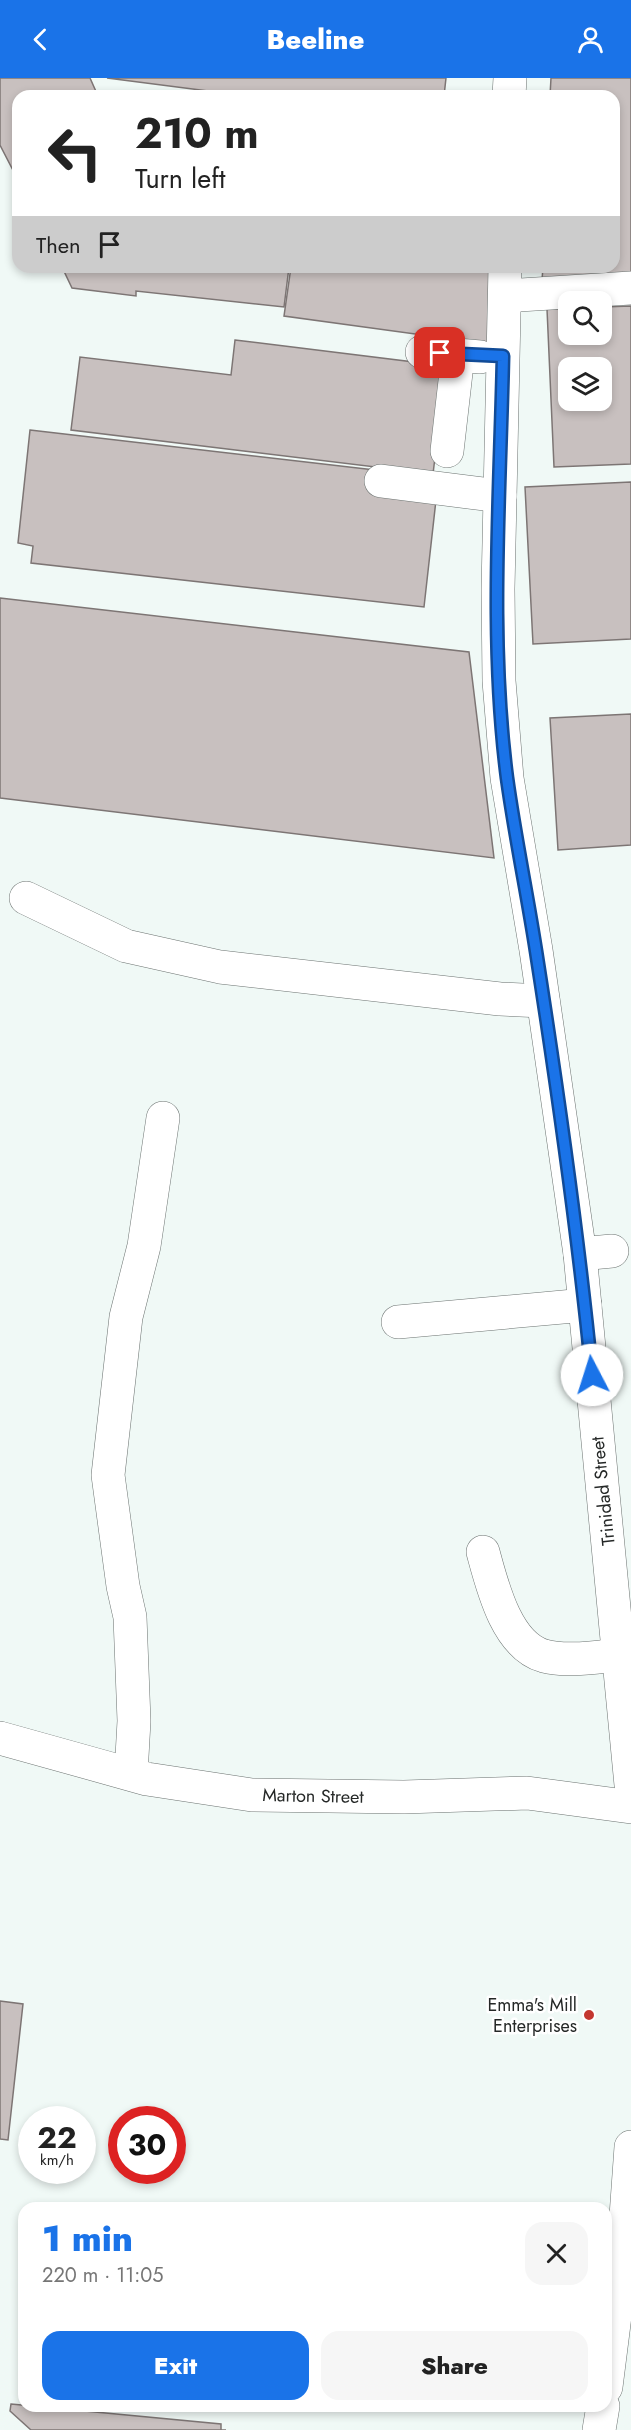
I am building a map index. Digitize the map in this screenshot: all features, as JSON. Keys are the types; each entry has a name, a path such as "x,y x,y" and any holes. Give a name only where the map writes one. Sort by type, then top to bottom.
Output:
{"street":[{"path":"505,281 631,288"},
{"name":"Trinidad Street","path":"505,281 497,639 501,713 507,778 580,1254 631,1771"},
{"path":"422,352 503,356"},
{"path":"447,451 458,355"},
{"path":"381,481 500,496"},
{"path":"26,898 126,946 219,967 500,999 543,1001"},
{"path":"131,1774 134,1721 130,1617 123,1586 108,1475 126,1317 144,1246 163,1118"},
{"path":"580,1254 612,1251"},
{"path":"398,1322 585,1305"},
{"path":"483,1552 497,1604 525,1646 544,1656 582,1658 619,1655"},
{"name":"Marton Street","path":"0,1738 131,1774 252,1795 404,1797 527,1793 557,1795 631,1807"},
{"path":"612,2348 628,2244 631,2147"},
{"path":"599,2430 602,2412"}],"building":[{"path":"0,78 90,78 95,90 12,90 12,168 0,145"},
{"path":"107,78 446,78 445,90 200,90"},
{"path":"551,78 631,78 631,275 542,280 543,273 620,273 620,90 550,90"},
{"path":"65,273 288,273 284,307 136,291 136,296 72,288"},
{"path":"290,273 489,273 488,344 284,316"},
{"path":"631,306 631,464 554,467 547,309 558,309 558,345 612,345 612,307"},
{"path":"235,340 446,366 433,474 71,430 80,357 231,375"},
{"path":"30,430 375,470 436,500 424,607 31,563 33,546 18,543"},
{"path":"631,482 631,639 533,644 525,487"},
{"path":"0,598 469,652 494,858 0,798"},
{"path":"631,714 631,845 558,850 550,718"},
{"path":"0,2001 23,2004 8,2140 0,2139"},
{"path":"11,2404 18,2405 18,2412 95,2412 221,2424 221,2430 31,2430 10,2411"}],"place":[{"name":"Emma's Mill Enterprises","path":"589,2015"}],"route":[{"path":"440,353 482,357 503,356 497,639 507,778 536,950 580,1254 592,1375"}]}
